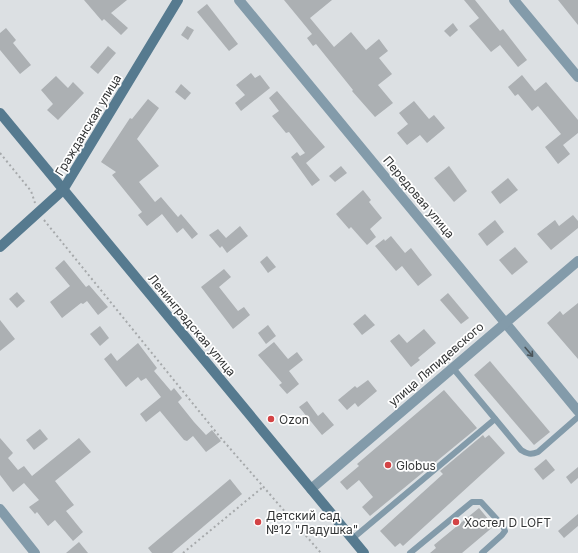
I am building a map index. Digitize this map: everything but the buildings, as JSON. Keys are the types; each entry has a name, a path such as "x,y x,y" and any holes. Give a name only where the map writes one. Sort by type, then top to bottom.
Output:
{"street":[{"name":"Гражданская улица","path":"0,247 63,190 178,0"},
{"name":"Передовая улица","path":"239,0 578,411"},
{"path":"514,0 578,77"},
{"name":"Ленинградская улица","path":"0,114 364,553"},
{"name":"улица Ляпидевского","path":"311,489 578,260"},
{"path":"0,509 35,553"}],"lane":[{"path":"452,367 521,450 526,453 532,454 538,452 578,417"},
{"path":"352,539 495,419"},
{"path":"410,553 472,502 478,501 481,502 503,526 505,531 482,553"}],"path":[{"path":"0,153 31,191 38,214 215,431 321,553"},
{"path":"182,553 263,486"}],"place":[{"name":"Ozon","path":"271,419"},
{"name":"Globus","path":"388,465"},
{"name":"Детский сад №12 \"Ладушка\"","path":"258,522"},
{"name":"Хостел D LOFT","path":"456,522"}]}
